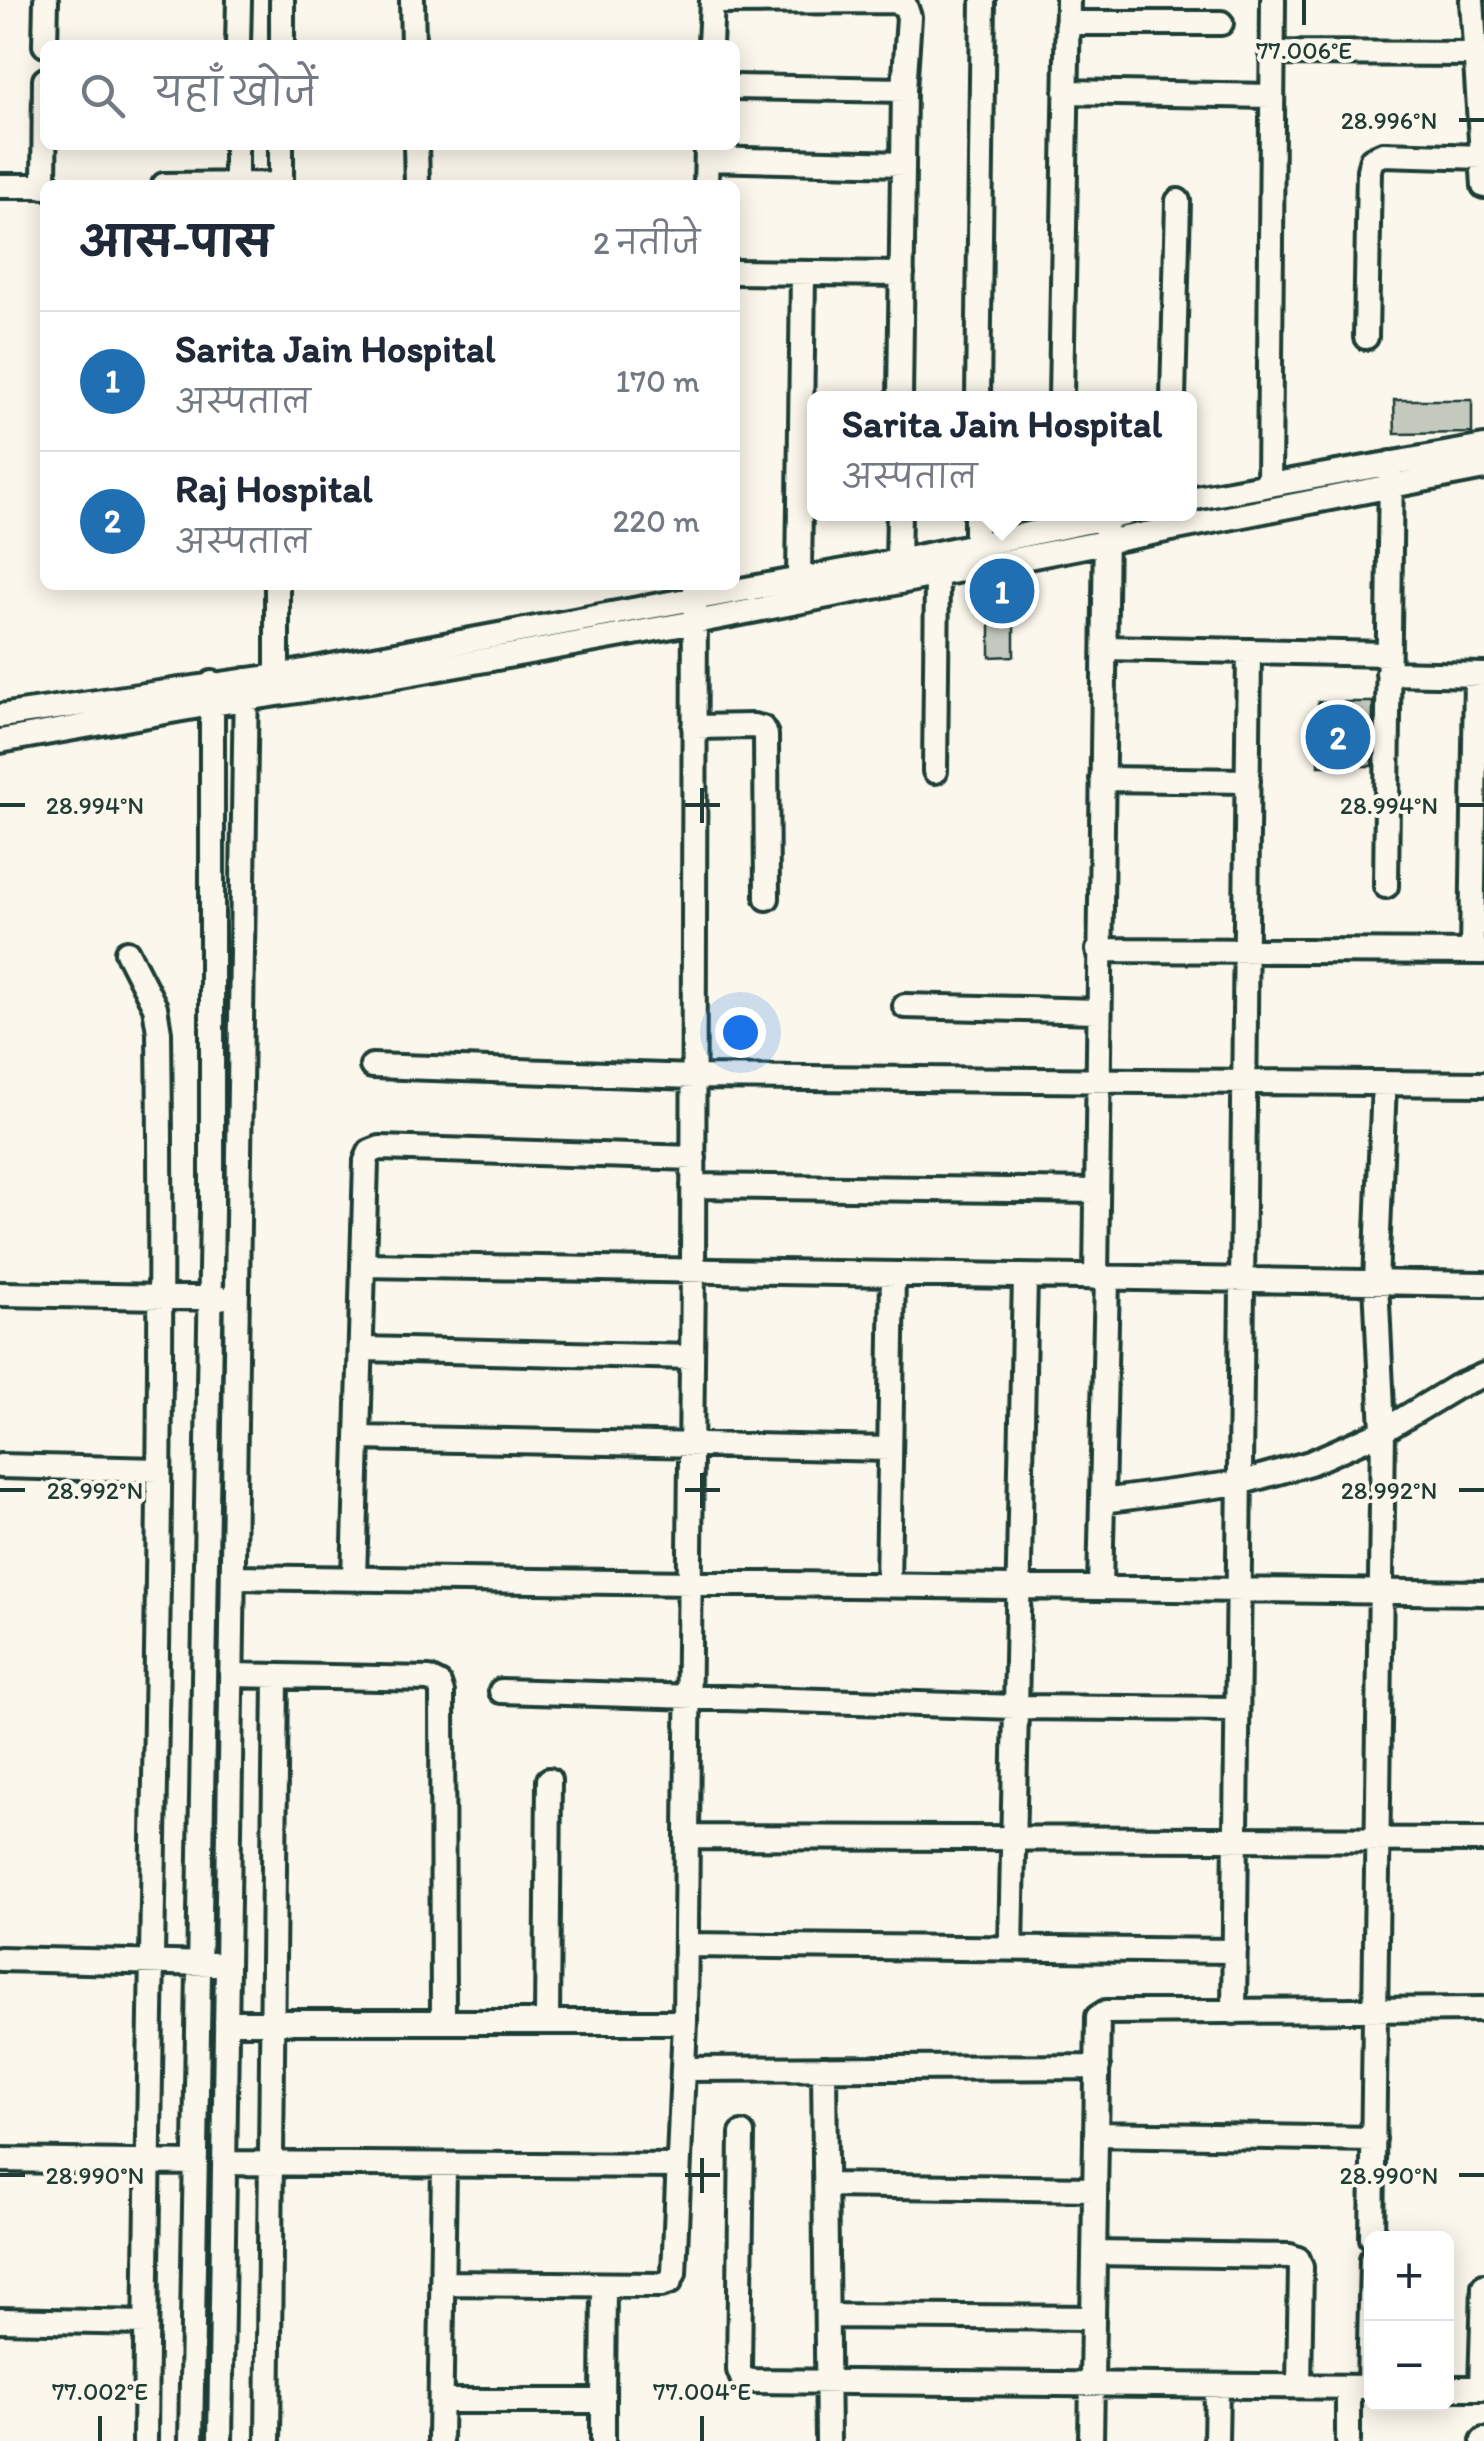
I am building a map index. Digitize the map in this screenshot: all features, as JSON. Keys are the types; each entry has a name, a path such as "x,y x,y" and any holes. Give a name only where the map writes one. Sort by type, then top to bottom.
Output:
{"street":[{"path":"46,0 46,40"},
{"path":"238,40 239,0"},
{"path":"282,0 282,40"},
{"path":"412,0 413,40"},
{"path":"978,391 983,0"},
{"path":"1269,485 1274,0"},
{"path":"1472,0 1484,186"},
{"path":"710,40 712,1 892,1 906,5 909,17 904,90 900,391"},
{"path":"1061,391 1068,12 1221,24"},
{"path":"1271,53 1474,54"},
{"path":"740,87 904,90"},
{"path":"1066,92 1271,96"},
{"path":"44,150 44,180"},
{"path":"236,150 236,180"},
{"path":"281,150 281,180"},
{"path":"416,150 417,180"},
{"path":"706,180 707,152 903,164"},
{"path":"1366,337 1368,170 1372,159 1383,154 1483,158"},
{"path":"0,186 40,186"},
{"path":"1173,391 1178,201"},
{"path":"740,272 902,274"},
{"path":"799,579 803,274"},
{"path":"1197,498 1269,485 1390,474 1484,468 1484,449 1390,474 1197,520"},
{"path":"1386,886 1390,474"},
{"path":"898,521 898,561"},
{"path":"976,521 976,544"},
{"path":"0,716 277,685 391,677 695,602 976,544 1056,521"},
{"path":"1100,1588 1098,950 1106,542 1113,521"},
{"path":"695,602 937,574 1194,521"},
{"path":"935,771 937,574"},
{"path":"277,590 277,685"},
{"path":"442,2283 661,2286 670,2282 674,2274 686,1945 695,602"},
{"path":"1098,950 1478,952 1480,675 1249,651 1105,648"},
{"path":"1234,2012 1249,651"},
{"path":"220,2441 246,689"},
{"path":"0,741 212,694"},
{"path":"190,2441 210,1298 212,694"},
{"path":"694,727 753,726 762,728 766,736 767,898"},
{"path":"1102,778 1248,781"},
{"path":"127,952 155,1007 159,1032 162,1297 145,2441"},
{"path":"906,1006 1098,1012"},
{"path":"372,1066 694,1077 1484,1084"},
{"path":"1372,2231 1383,1431 1376,1282 1384,1083"},
{"path":"354,1578 366,1162 370,1152 380,1148 694,1158"},
{"path":"693,1186 1097,1191"},
{"path":"365,1264 1484,1284"},
{"path":"888,1586 892,1274"},
{"path":"1011,1948 1025,1277"},
{"path":"0,1294 238,1298"},
{"path":"362,1349 692,1358"},
{"path":"1102,1500 1240,1484 1310,1463 1383,1431 1456,1387 1484,1376"},
{"path":"359,1438 890,1450"},
{"path":"0,1466 159,1470"},
{"path":"233,1576 1484,1593"},
{"path":"232,1675 429,1679 439,1684 443,2022"},
{"path":"268,2441 276,1676"},
{"path":"501,1690 1016,1707 1237,1710"},
{"path":"546,2020 549,1780"},
{"path":"687,1837 1484,1840"},
{"path":"686,1945 1234,1951"},
{"path":"0,1959 227,1964"},
{"path":"1091,2441 1098,2016 1106,2012 1484,2009"},
{"path":"226,2022 685,2022"},
{"path":"684,2069 1098,2067"},
{"path":"824,2068 828,2441"},
{"path":"742,2134 742,2378 1363,2387"},
{"path":"1096,2134 1374,2139"},
{"path":"0,2160 196,2162"},
{"path":"224,2163 678,2166"},
{"path":"440,2441 444,2166"},
{"path":"826,2186 1096,2188"},
{"path":"1094,2252 1290,2256 1298,2260 1302,2267 1299,2386"},
{"path":"603,2441 604,2285"},
{"path":"1454,2388 1482,2388 1484,2286"},
{"path":"827,2316 1093,2318"},
{"path":"0,2320 146,2323"},
{"path":"1348,2441 1363,2387 1368,2321"},
{"path":"1216,2441 1217,2386"},
{"path":"441,2400 603,2401"}],"building":[{"path":"1394,400 1472,400 1472,433 1395,434"},
{"path":"990,582 1014,582 1014,656 990,657"},
{"path":"1318,702 1373,702 1372,766 1319,766"}],"place":[{"name":"Sarita Jain Hospital","path":"1002,591"},
{"name":"Raj Hospital","path":"1338,737"}]}
